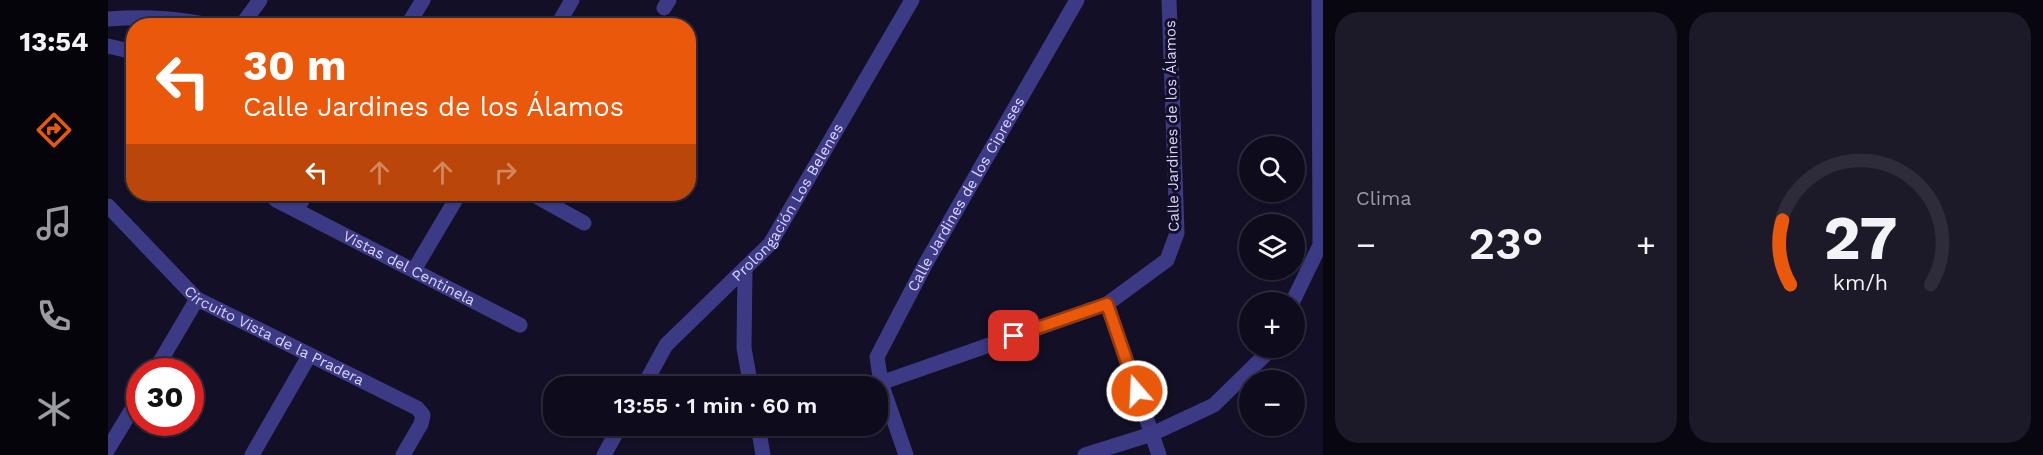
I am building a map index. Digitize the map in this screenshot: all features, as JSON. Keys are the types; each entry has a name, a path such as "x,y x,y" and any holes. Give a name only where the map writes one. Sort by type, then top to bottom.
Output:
{"street":[{"path":"247,18 260,0"},
{"path":"412,18 423,0"},
{"path":"562,18 572,0"},
{"name":"Prolongación Los Belenes","path":"649,376 666,345 770,244 912,0"},
{"name":"Calle Jardines de los Cipreses","path":"876,376 878,357 927,261 1077,0"},
{"name":"Calle Jardines de los Álamos","path":"888,380 1107,304 1167,260 1177,233 1170,0"},
{"path":"1297,292 1320,245 1319,0"},
{"path":"108,20 126,21"},
{"path":"108,46 126,50"},
{"name":"Vistas del Centinela","path":"278,201 520,325"},
{"path":"296,210 302,201"},
{"path":"414,270 455,201"},
{"path":"548,201 584,223"},
{"name":"Circuito Vista de la Pradera","path":"108,206 197,299 417,408 423,415 421,424 403,455"},
{"path":"745,268 744,348 749,376"},
{"path":"162,358 197,299"},
{"path":"1107,304 1159,455"},
{"path":"252,455 309,356"},
{"path":"1084,455 1152,434 1214,405 1262,358"},
{"name":"Calle Jardines de los Cipreses","path":"888,414 906,455"},
{"path":"108,449 126,419"},
{"path":"604,455 615,436"},
{"path":"763,436 763,455"}],"route":[{"path":"1014,336 1107,304 1137,391"}]}
